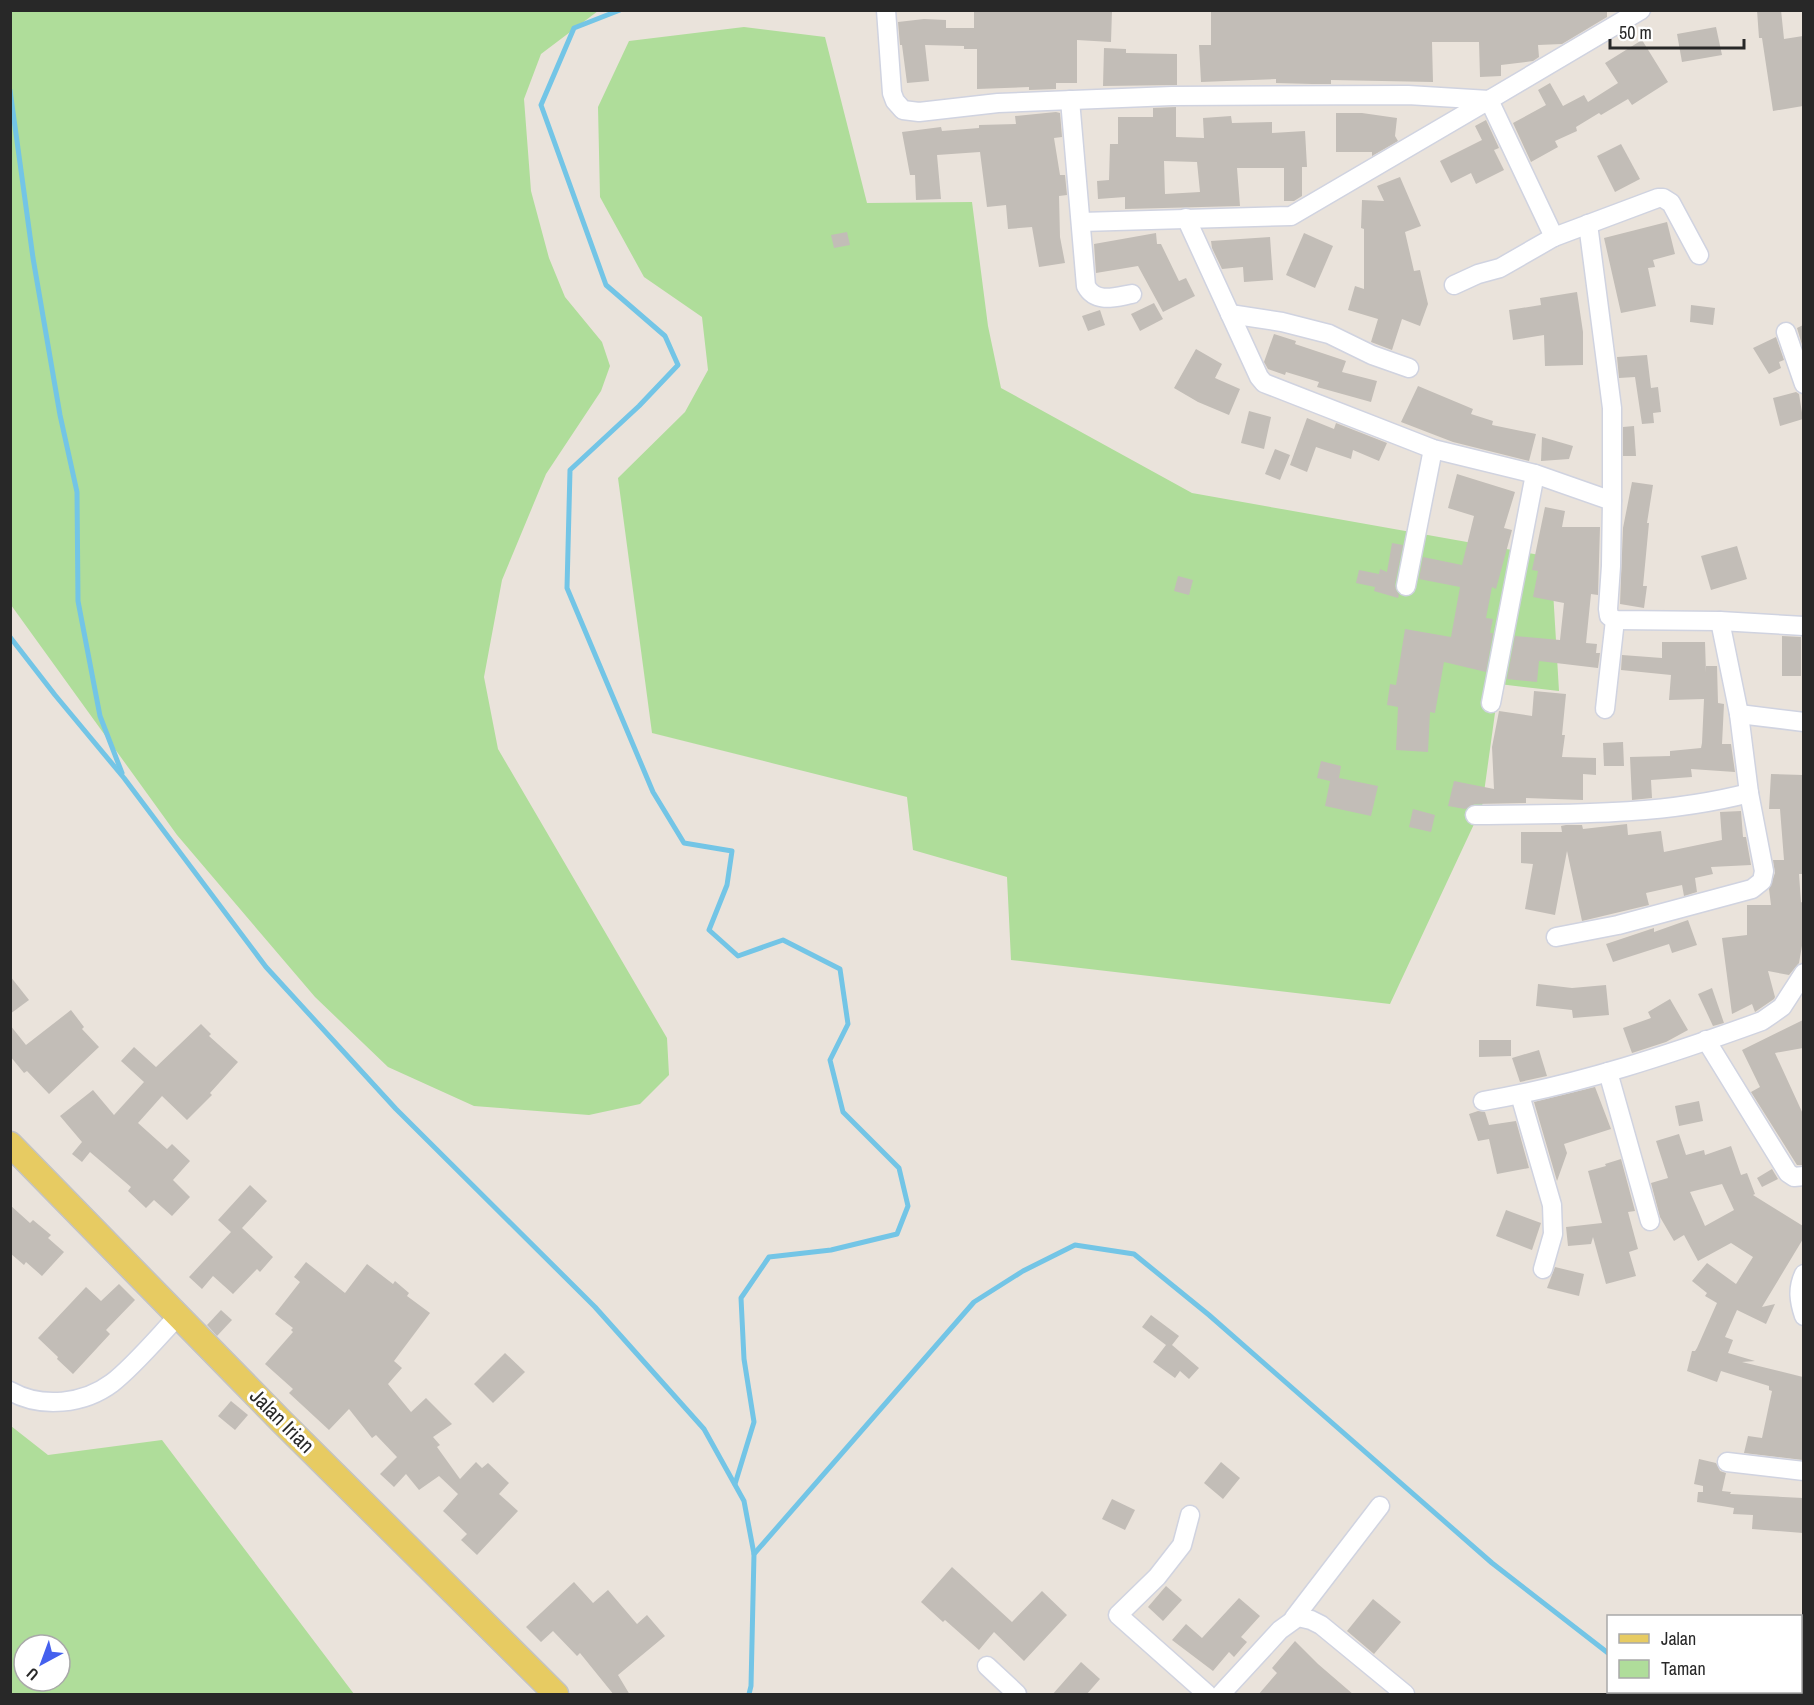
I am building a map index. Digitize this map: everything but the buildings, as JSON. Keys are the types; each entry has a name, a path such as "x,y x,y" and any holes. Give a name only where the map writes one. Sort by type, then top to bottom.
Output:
{"main road":[{"name":"Jalan Irian","path":"10,1144 282,1422 556,1695"}],"street":[{"path":"886,10 892,93 895,101 903,110 919,112 998,103 1172,96 1407,95 1489,100"},
{"path":"1081,222 1291,216 1641,10"},
{"path":"1070,100 1085,282 1089,292 1100,298 1132,294"},
{"path":"1489,100 1554,237"},
{"path":"1454,285 1478,274 1500,268 1554,237 1663,198 1671,204 1698,255"},
{"path":"1186,218 1264,384 1433,449 1535,474 1612,501"},
{"path":"1588,224 1612,408 1609,616 1615,620 1720,621 1803,626"},
{"path":"1230,314 1282,322 1329,334 1372,355 1410,368"},
{"path":"1786,332 1803,384"},
{"path":"1406,586 1433,449"},
{"path":"1491,703 1535,474"},
{"path":"1605,709 1615,620"},
{"path":"1556,937 1618,925 1752,889 1762,881 1764,871 1749,792 1739,714 1720,621"},
{"path":"1739,714 1803,722"},
{"path":"1475,815 1561,814 1644,809 1715,801 1749,792"},
{"path":"1483,1101 1520,1095 1608,1072 1770,1017 1786,1002 1803,973"},
{"path":"1706,1040 1788,1173 1794,1177 1803,1176"},
{"path":"1608,1072 1650,1221"},
{"path":"1520,1095 1552,1205 1553,1234 1543,1269"},
{"path":"1802,1279 1799,1301 1803,1316"},
{"path":"10,1391 20,1396 51,1402 69,1401 93,1394 114,1381 178,1316"},
{"path":"1727,1462 1803,1471"},
{"path":"1221,1695 1280,1630 1294,1618 1380,1506"},
{"path":"1190,1515 1182,1545 1157,1577 1118,1616 1206,1695"},
{"path":"1294,1618 1304,1618 1321,1625 1405,1695"},
{"path":"987,1666 1017,1695"}],"green space":[{"path":"10,11 598,11 541,54 524,99 531,191 549,258 565,297 602,342 610,366 601,391 546,474 502,580 484,677 498,749 667,1038 669,1075 640,1104 589,1115 474,1106 388,1067 315,997 177,835 11,605"},
{"path":"744,27 825,37 867,203 972,202 988,326 1001,388 1192,493 1551,557 1559,691 1499,684 1482,807 1390,1004 1011,960 1007,877 913,850 907,797 652,733 618,478 685,412 708,370 702,317 644,277 600,197 598,107 629,41"},
{"path":"11,1426 48,1455 162,1440 354,1694 11,1694"}],"waterway":[{"path":"620,10 574,28 541,105 606,285 665,336 678,365 639,406 570,470 567,588 653,792 684,843 732,851 727,885 709,930 738,956 783,940 840,969 848,1024 830,1060 843,1112 899,1168 908,1206 897,1234 831,1250 769,1257 741,1298 744,1359 754,1422 735,1484"},
{"path":"10,90 33,258 60,415 77,492 78,601 100,716 122,773"},
{"path":"10,637 124,778 266,967 396,1109 595,1307 704,1429 744,1501 754,1554"},
{"path":"749,1694 754,1554 974,1302 1023,1271 1075,1245 1134,1254 1209,1315 1492,1563 1607,1652"}]}
